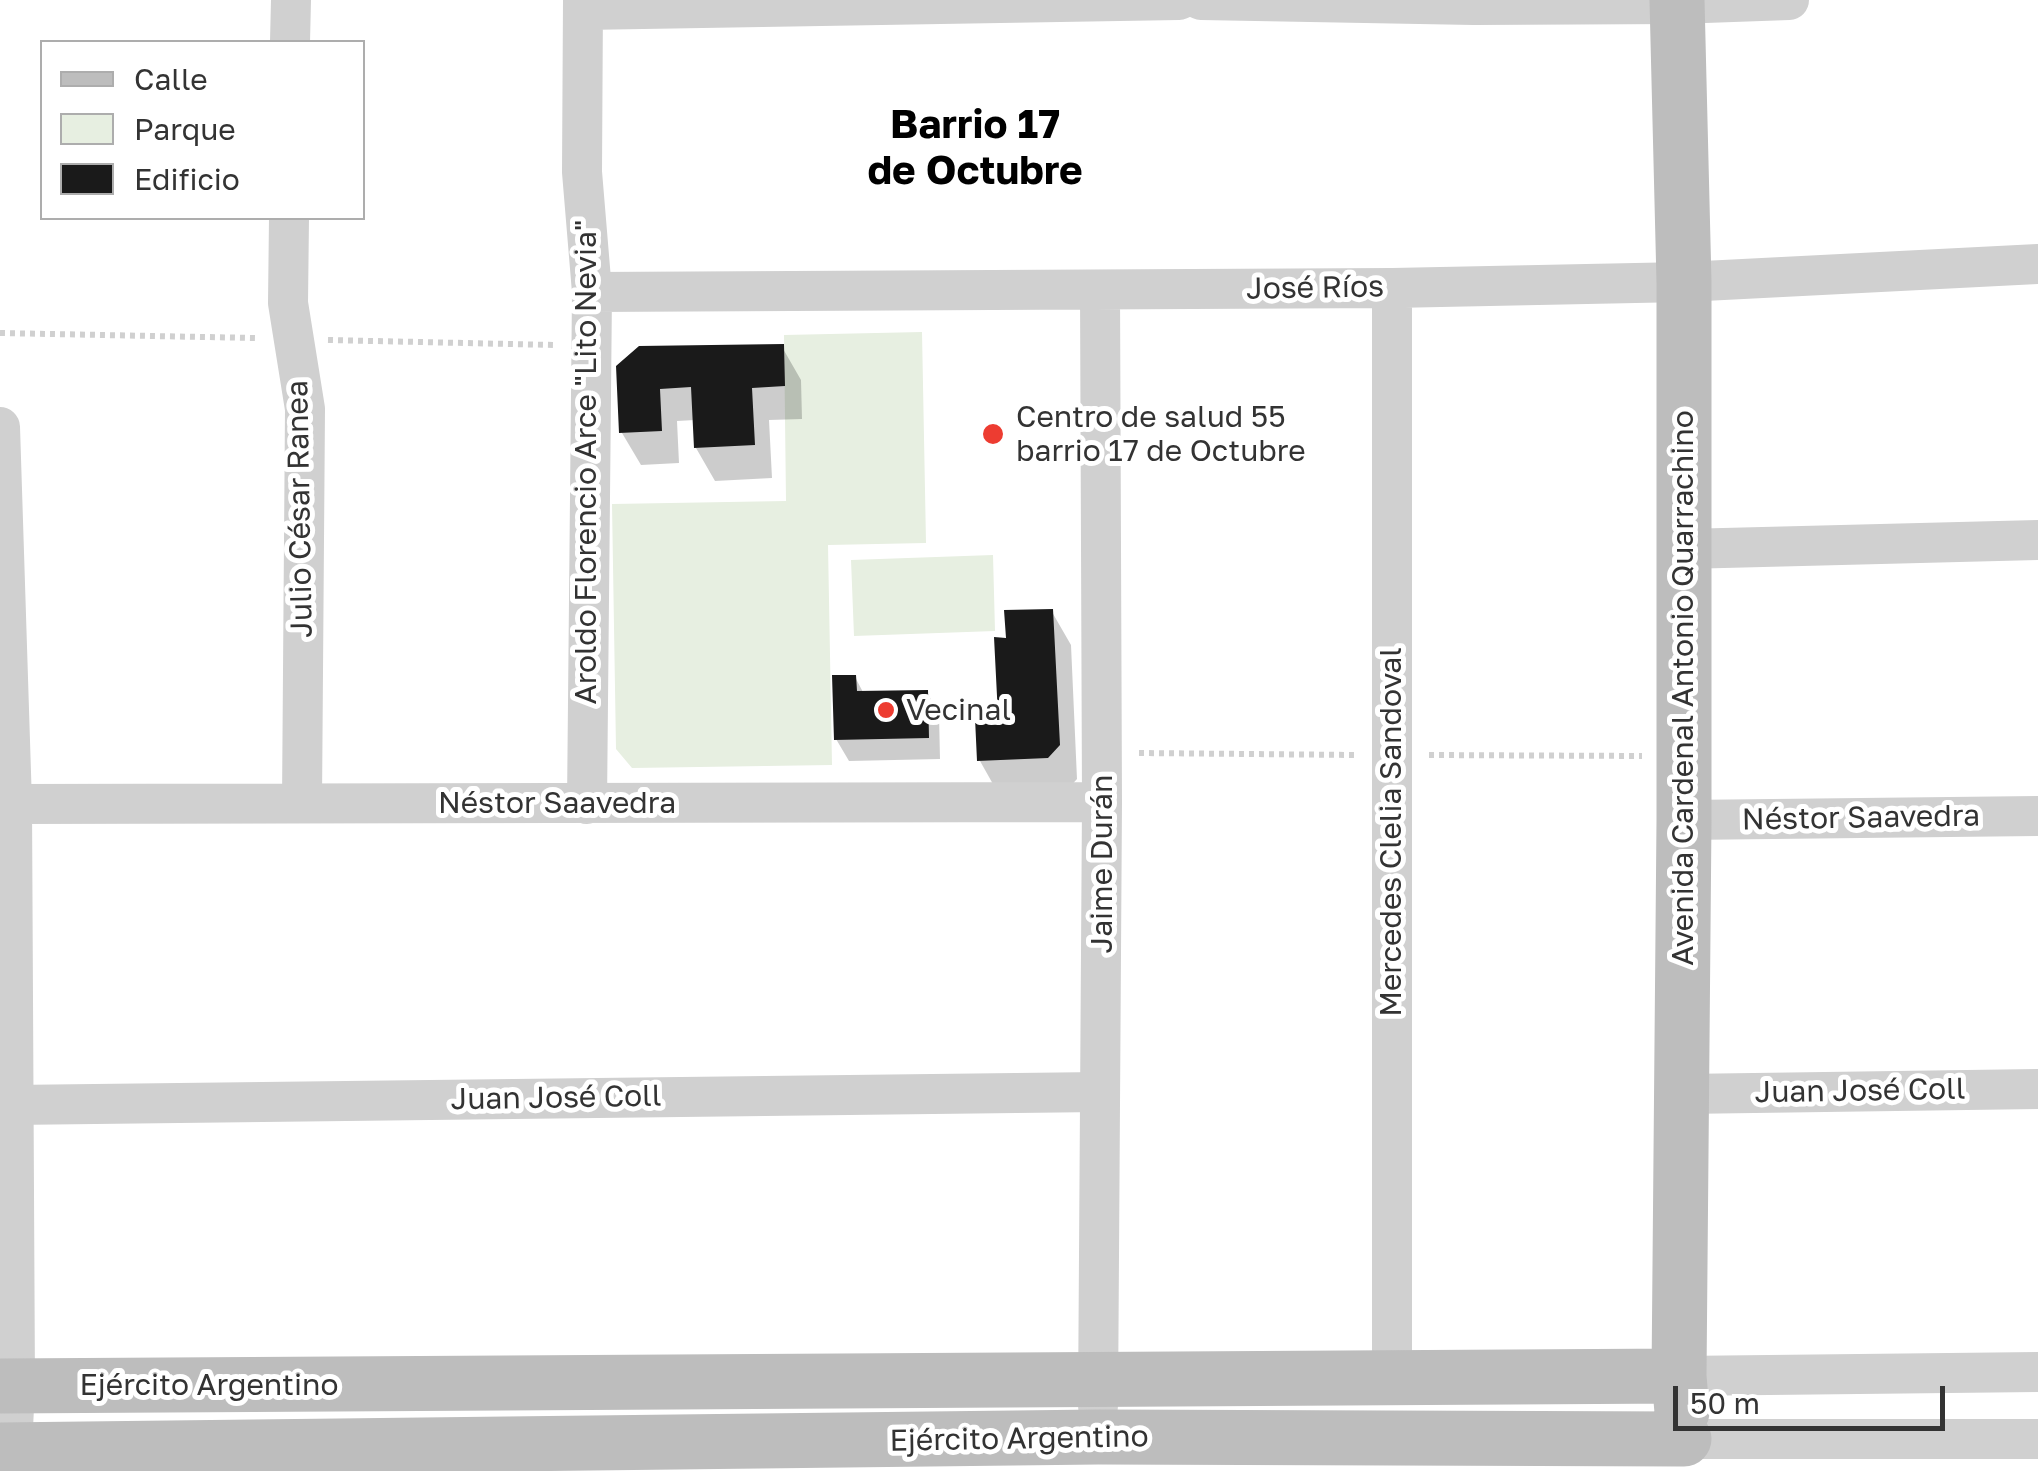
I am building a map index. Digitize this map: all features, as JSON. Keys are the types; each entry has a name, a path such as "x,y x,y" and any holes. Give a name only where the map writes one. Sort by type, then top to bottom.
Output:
{"street":[{"path":"290,40 291,0"},
{"path":"583,5 1179,0"},
{"path":"1200,0 1789,0"},
{"name":"Avenida Cardenal Antonio Quarrachino","path":"1677,2 1684,282 1679,1376 1684,1455"},
{"name":"Aroldo Florencio Arce \"Lito Nevia\"","path":"583,5 582,172 592,292 588,804"},
{"name":"Julio César Ranea","path":"289,220 288,303 305,409 302,802"},
{"name":"José Ríos","path":"592,292 1392,288 1684,282 2038,264"},
{"name":"Mercedes Clelia Sandoval","path":"1392,288 1392,1376"},
{"name":"Jaime Durán","path":"1098,1437 1100,290"},
{"path":"0,426 12,804 7,1457"},
{"path":"1684,549 2038,540"},
{"name":"Néstor Saavedra","path":"12,804 1102,802"},
{"name":"Néstor Saavedra","path":"1684,820 2038,816"},
{"name":"Juan José Coll","path":"1682,1094 2038,1089"},
{"name":"Juan José Coll","path":"11,1105 1100,1092"},
{"name":"Ejército Argentino","path":"8,1386 2038,1372"},
{"path":"596,1458 598,1382"},
{"name":"Ejército Argentino","path":"7,1457 596,1458 1098,1437 1684,1455 2038,1439"}],"green space":[{"path":"922,332 926,543 828,545 832,765 632,768 616,749 612,504 786,501 784,335"},
{"path":"993,555 995,631 854,636 851,560"}],"building":[{"path":"784,344 785,386 752,388 755,445 694,448 691,387 660,389 662,431 619,433 616,366 639,346"},
{"path":"1053,609 1060,745 1048,758 977,761 975,718 998,716 994,637 1006,638 1004,610"},
{"path":"832,675 856,675 857,691 928,690 929,738 834,740"}],"place":[{"name":"Centro de salud 55 barrio 17 de Octubre","path":"993,434"},
{"name":"Vecinal","path":"886,710"}],"district":[{"name":"Barrio 17 de Octubre","path":"975,148"}]}
